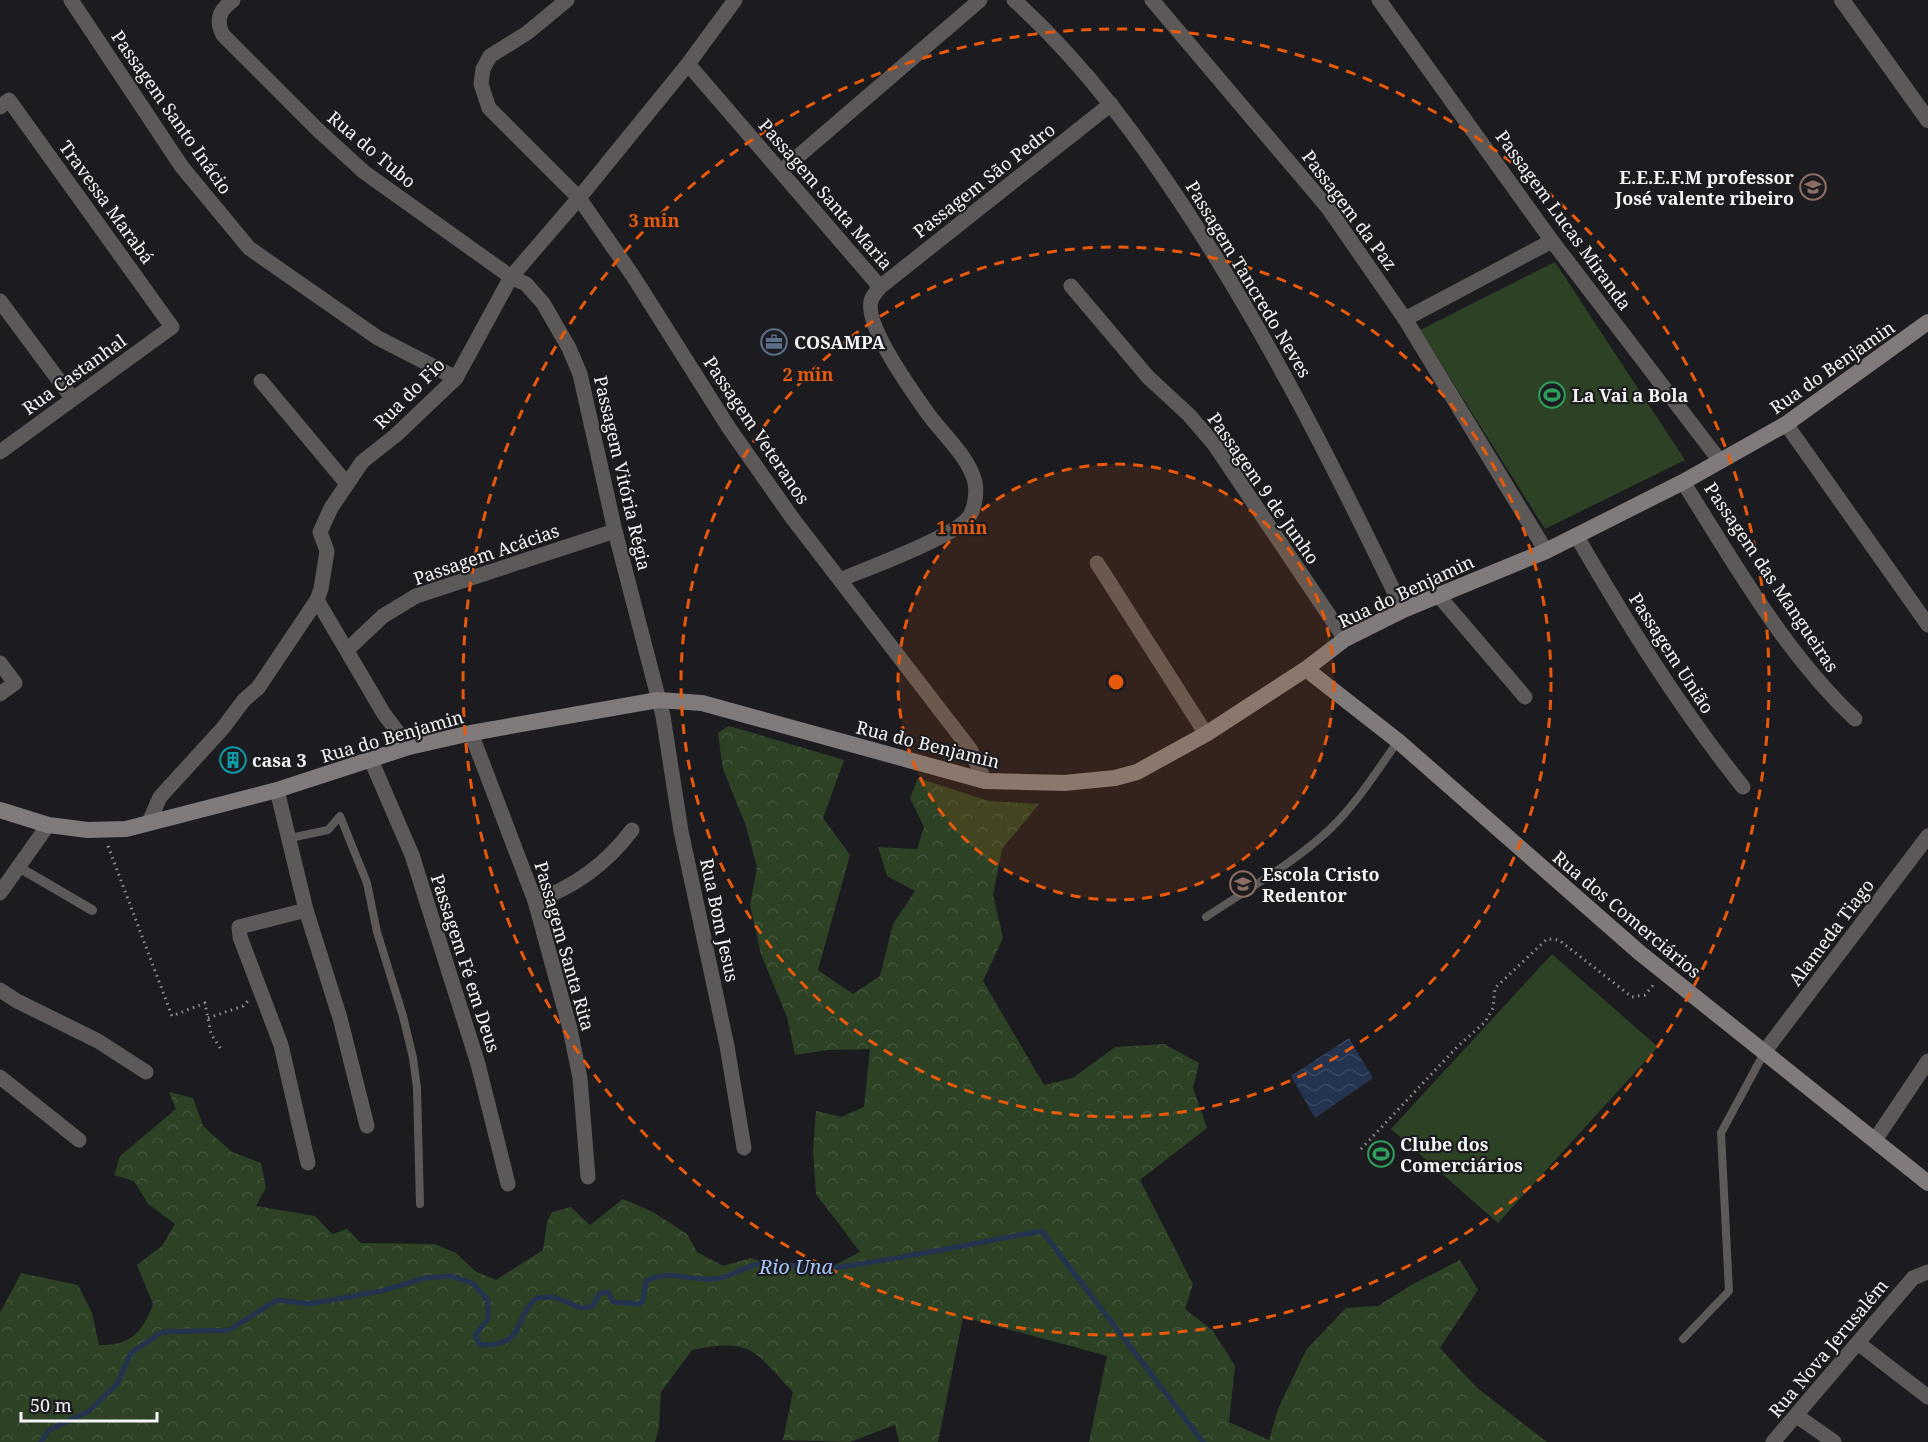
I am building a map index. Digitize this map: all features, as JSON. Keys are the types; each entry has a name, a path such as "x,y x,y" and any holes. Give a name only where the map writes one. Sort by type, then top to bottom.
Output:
{"main road":[{"name":"Rua do Benjamin","path":"0,810 48,825 102,831 126,829 277,790 409,747 471,733 658,700 702,703 985,781 1064,783 1115,778 1159,762 1206,734 1306,669 1345,639 1403,610 1546,551 1683,482 1786,424 1928,322"},
{"name":"Rua dos Comerciários","path":"1306,669 1398,741 1640,953 1928,1183"}],"street":[{"name":"Passagem Santo Inácio","path":"71,0 182,167 249,248 378,338 456,378"},
{"name":"Rua do Tubo","path":"233,0 221,10 218,19 223,35 318,130 364,172 511,277"},
{"name":"Passagem Veteranos","path":"567,0 527,33 490,56 483,69 481,84 489,108 579,198 639,285 729,428 793,519 842,579 970,749 985,781"},
{"name":"Rua do Fio","path":"149,822 160,797 224,728 244,700 258,688 317,600 327,551 320,532 330,508 362,462 396,435 456,378 511,277 579,198 688,64 735,0"},
{"path":"781,171 980,0"},
{"name":"Passagem Tancredo Neves","path":"1014,0 1042,25 1111,104 1145,148 1241,295 1296,395 1403,610"},
{"name":"Passagem da Paz","path":"1152,0 1328,208 1405,319 1546,551"},
{"name":"Passagem Lucas Miranda","path":"1378,0 1552,241 1720,461"},
{"path":"1842,0 1925,111"},
{"name":"Passagem Santa Maria","path":"688,64 880,287 871,299 871,316 879,335 926,411 968,465 975,483 975,502 968,519 943,534 842,579"},
{"name":"Travessa Marabá","path":"5,104 172,327"},
{"name":"Passagem São Pedro","path":"880,287 1111,104"},
{"path":"1405,319 1552,241"},
{"name":"Passagem Vitória Régia","path":"511,277 526,284 543,303 576,365 658,700"},
{"name":"Passagem 9 de Junho","path":"1071,286 1148,377 1189,415 1214,444 1345,639"},
{"path":"0,301 72,398"},
{"name":"Rua Castanhal","path":"0,452 172,327"},
{"path":"261,381 347,484"},
{"path":"1786,424 1928,624"},
{"name":"Passagem das Mangueiras","path":"1683,482 1746,581 1810,672 1855,719"},
{"name":"Passagem Acácias","path":"348,649 383,616 416,596 615,531"},
{"name":"Passagem União","path":"1576,535 1642,648 1697,729 1743,787"},
{"path":"1097,563 1206,734"},
{"path":"1438,595 1525,697"},
{"path":"317,600 348,649 384,714 409,747"},
{"path":"0,663 15,683 0,694"},
{"name":"Rua Bom Jesus","path":"658,700 681,831 727,1046 744,1148"},
{"name":"Passagem Santa Rita","path":"471,733 535,900 570,1029 580,1078 588,1177"},
{"name":"Passagem Fé em Deus","path":"371,759 412,855 478,1064 508,1184"},
{"path":"277,790 306,910 340,1018 367,1126"},
{"path":"0,894 48,825"},
{"path":"535,900 561,891 584,878 618,848 632,830"},
{"name":"Alameda Tiago","path":"1765,1051 1928,836"},
{"path":"20,868 92,910"},
{"path":"306,910 239,927 240,938 281,1045 308,1162"},
{"path":"0,990 17,1001 98,1041 146,1072"},
{"path":"1875,1140 1928,1061"},
{"path":"0,1077 80,1140"},
{"name":"Rua Nova Jerusalém","path":"1773,1442 1913,1278 1928,1272"},
{"path":"1858,1343 1928,1397"},
{"path":"1797,1416 1834,1442"}],"lane":[{"path":"1206,917 1296,856 1330,829 1358,798 1398,741"},
{"path":"290,838 328,830 340,816 368,883 376,932 413,1058 417,1088 420,1204"},
{"path":"1683,1339 1730,1292 1721,1133 1765,1051"}],"path":[{"path":"102,831 172,1016 206,1003 211,1034 221,1049"},
{"path":"1361,1149 1457,1047 1485,1022 1493,1008 1495,988 1547,939 1559,940 1632,997 1645,995 1656,983"},
{"path":"208,1018 243,1005 260,989"}],"green space":[{"name":"La Vai a Bola","path":"1555,262 1685,460 1545,529 1420,330"},
{"path":"729,726 844,760 823,818 850,855 818,970 853,994 880,976 893,924 915,891 887,876 878,847 917,849 924,827 910,798 918,778 989,801 1039,804 1002,849 993,895 1003,938 983,981 1044,1085 1073,1078 1115,1047 1164,1044 1199,1063 1193,1088 1207,1128 1140,1180 1193,1284 1185,1309 1213,1331 1235,1366 1229,1422 1269,1440 1278,1409 1306,1350 1346,1308 1378,1306 1413,1284 1460,1260 1478,1290 1440,1348 1476,1387 1547,1442 1089,1442 1107,1356 963,1317 938,1442 899,1442 895,1425 850,1442 783,1440 793,1392 760,1357 740,1347 728,1346 692,1350 661,1392 659,1428 655,1442 0,1442 0,1313 21,1273 78,1285 92,1313 99,1345 110,1345 127,1340 140,1330 149,1314 153,1304 137,1265 162,1246 175,1224 148,1204 134,1181 114,1175 120,1156 176,1109 169,1092 193,1098 203,1126 232,1152 261,1163 266,1188 256,1206 315,1216 332,1234 347,1229 361,1243 434,1244 456,1253 475,1271 496,1280 543,1250 547,1222 552,1212 571,1207 590,1225 623,1199 653,1212 687,1234 697,1252 723,1266 751,1258 765,1263 829,1268 860,1252 816,1194 813,1150 816,1111 841,1117 864,1107 870,1049 828,1050 795,1055 787,1017 761,954 750,905 757,867 746,826 723,769 718,733"},
{"path":"1552,954 1658,1047 1498,1223 1391,1129"}],"water":[{"path":"1349,1038 1373,1078 1315,1118 1291,1076"}],"waterway":[{"name":"Rio Una","path":"41,1442 49,1430 89,1411 117,1384 131,1353 162,1332 229,1330 277,1300 309,1304 381,1291 425,1278 451,1276 472,1283 488,1300 488,1319 475,1335 480,1345 495,1344 512,1337 528,1307 536,1298 554,1297 581,1308 592,1307 600,1293 608,1292 613,1302 639,1304 643,1301 646,1281 663,1276 713,1279 764,1263 832,1268 911,1256 1042,1231 1203,1442"}],"place":[{"name":"E.E.E.F.M professor José valente ribeiro","path":"1813,187"},
{"name":"COSAMPA","path":"774,342"},
{"name":"La Vai a Bola","path":"1552,395"},
{"name":"casa 3","path":"233,760"},
{"name":"Escola Cristo Redentor","path":"1243,884"},
{"name":"Clube dos Comerciários","path":"1381,1154"}]}
